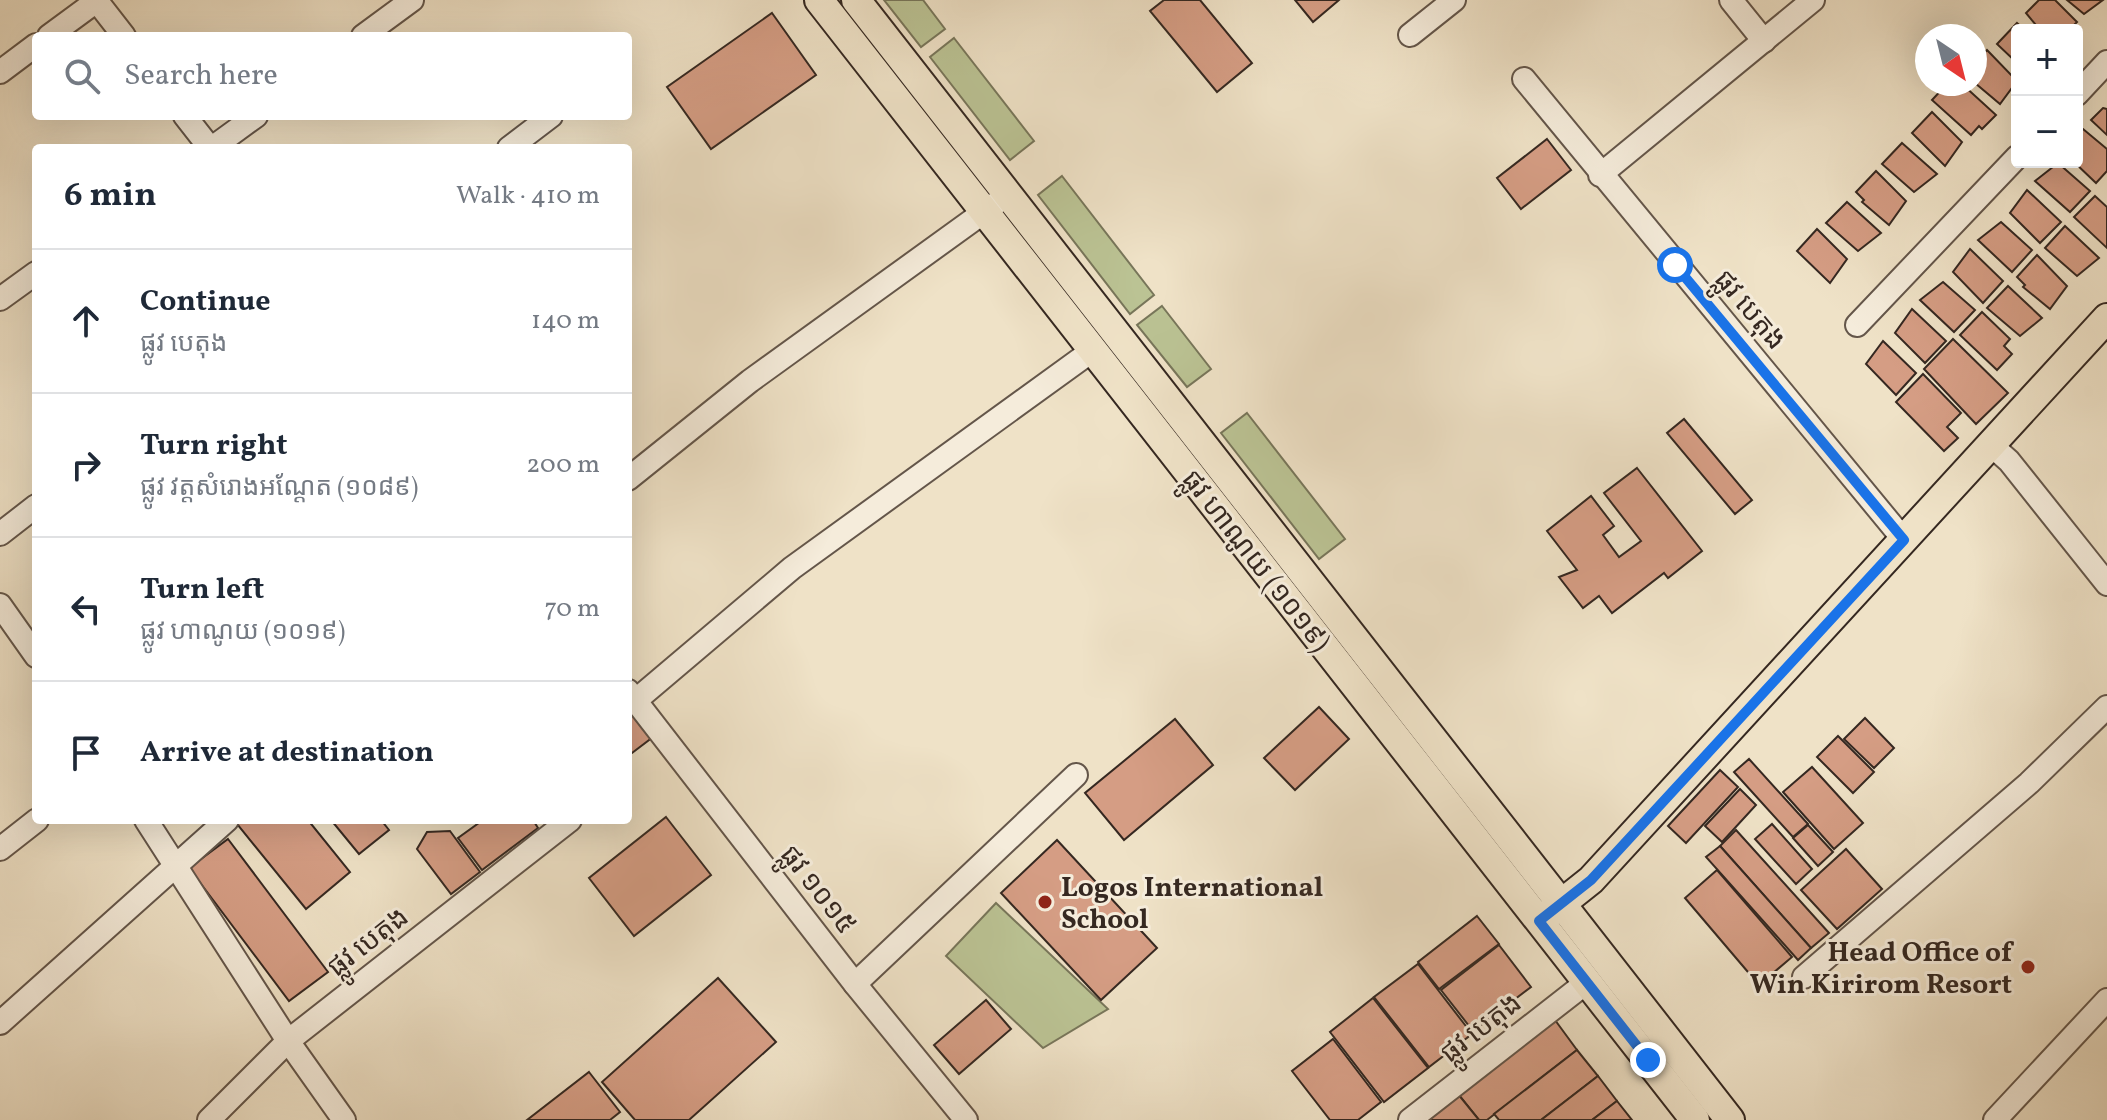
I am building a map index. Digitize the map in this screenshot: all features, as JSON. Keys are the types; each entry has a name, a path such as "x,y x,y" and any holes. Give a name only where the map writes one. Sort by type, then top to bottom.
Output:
{"main road":[{"name":"ផ្លូវ ហាណូយ (១០១៩)","path":"819,0 1093,350 1550,912 1730,1120"},
{"name":"ផ្លូវ ហាណូយ (១០១៩)","path":"856,0 1006,192 1550,912 1587,982 1695,1120"},
{"path":"1550,912 1591,880 2107,318"}],"street":[{"path":"54,32 97,0 121,32"},
{"path":"368,32 412,0"},
{"path":"1410,35 1454,0"},
{"path":"1731,0 1764,41"},
{"path":"1600,175 1813,0"},
{"path":"0,72 32,48"},
{"path":"2083,88 2107,62"},
{"name":"ផ្លូវ បេតុង","path":"1524,79 1600,175 1904,540"},
{"path":"188,120 208,144"},
{"path":"217,144 250,120"},
{"path":"514,144 546,120"},
{"path":"1857,325 2011,163"},
{"path":"632,476 750,381 985,214 1006,192"},
{"path":"0,299 32,276"},
{"path":"632,696 792,568 1093,350"},
{"path":"1991,445 2009,461 2107,584"},
{"path":"0,534 32,509"},
{"path":"0,605 32,650"},
{"name":"ផ្លូវ ១០១៥","path":"632,696 855,984 966,1120"},
{"path":"1804,977 2029,783 2107,707"},
{"path":"855,984 1076,775"},
{"path":"0,849 32,824"},
{"path":"149,824 288,1041 344,1120"},
{"path":"0,1023 222,824"},
{"name":"ផ្លូវ បេតុង","path":"209,1120 288,1041 565,824"},
{"name":"ផ្លូវ បេតុង","path":"1410,1120 1587,982"},
{"path":"1995,1120 2107,1000"}],"green space":[{"path":"884,0 923,0 945,29 921,47"},
{"path":"954,38 1034,141 1010,160 930,57"},
{"path":"1062,176 1154,295 1130,314 1038,195"},
{"path":"1162,306 1211,369 1187,387 1137,325"},
{"path":"1247,413 1345,539 1319,559 1221,433"},
{"path":"996,903 1108,1009 1043,1048 946,956"}],"building":[{"path":"1164,0 1200,0 1252,63 1217,92 1150,11"},
{"path":"1295,0 1339,0 1313,22"},
{"path":"2039,0 2055,0 2077,22 2035,24 2026,13"},
{"path":"2067,0 2103,0 2084,14"},
{"path":"772,13 816,75 711,149 667,87"},
{"path":"2011,29 2011,57 1997,44"},
{"path":"1987,50 2011,75 2011,89 2000,104 1987,93"},
{"path":"1936,96 1975,96 1996,115 1971,135 1932,100"},
{"path":"2103,108 2107,109 2107,135 2091,120"},
{"path":"1932,112 1962,142 1945,166 1912,133"},
{"path":"2083,129 2107,149 2107,171 2096,183 2080,168 2083,168"},
{"path":"1547,139 1571,170 1521,209 1497,178"},
{"path":"1902,143 1937,174 1914,192 1882,164"},
{"path":"2052,168 2064,168 2090,191 2070,212 2035,181"},
{"path":"1876,171 1906,201 1889,225 1862,202 1864,200 1856,192"},
{"path":"2027,190 2061,222 2040,243 2010,213"},
{"path":"2095,196 2107,207 2107,248 2074,217"},
{"path":"1847,202 1881,233 1858,251 1826,223"},
{"path":"2001,222 2032,250 2012,272 1978,240"},
{"path":"2065,226 2099,258 2077,276 2045,248"},
{"path":"1817,229 1847,259 1830,283 1797,251"},
{"path":"1970,249 2003,281 1983,303 1953,272"},
{"path":"2037,255 2067,286 2050,309 2023,287 2025,285 2017,277"},
{"path":"1943,282 1975,310 1954,332 1920,300"},
{"path":"2008,286 2042,318 2020,336 1987,308"},
{"path":"1912,309 1946,341 1925,363 1895,333"},
{"path":"1982,312 2010,339 2004,346 2012,354 1997,370 1960,335"},
{"path":"1953,339 2008,393 1976,424 1924,369"},
{"path":"1883,341 1916,373 1896,395 1866,364"},
{"path":"1923,374 1961,413 1947,427 1958,438 1944,451 1896,402"},
{"path":"1684,419 1752,500 1735,514 1667,433"},
{"path":"1637,468 1702,551 1668,578 1664,573 1612,613 1599,596 1583,608 1559,577 1577,570 1547,531 1591,496 1614,526 1603,535 1619,557 1641,541 1604,493"},
{"path":"1319,707 1349,739 1295,790 1264,758"},
{"path":"632,708 653,737 632,753"},
{"path":"1865,718 1894,748 1874,768 1844,739"},
{"path":"1175,719 1213,765 1124,840 1085,793"},
{"path":"1838,736 1874,772 1853,793 1817,757"},
{"path":"1749,759 1808,824 1793,837 1734,772"},
{"path":"1812,767 1863,823 1834,849 1783,792"},
{"path":"1720,770 1738,787 1686,843 1668,826"},
{"path":"1740,789 1756,805 1722,842 1705,826"},
{"path":"666,817 711,875 634,936 589,878"},
{"path":"237,824 311,824 350,872 306,909"},
{"path":"334,824 384,824 389,830 359,854"},
{"path":"477,824 536,824 538,828 482,870 458,838"},
{"path":"1772,824 1812,869 1796,884 1755,839"},
{"path":"1808,825 1833,852 1818,866 1793,838"},
{"path":"1736,830 1829,933 1811,948 1720,846"},
{"path":"450,831 480,872 451,894 417,849 427,832"},
{"path":"228,839 328,972 289,1001 189,868"},
{"path":"1057,840 1157,948 1101,1000 1001,893"},
{"path":"1720,846 1811,948 1798,960 1706,857"},
{"path":"1846,849 1882,889 1837,929 1801,890"},
{"path":"1717,870 1792,957 1759,985 1685,898"},
{"path":"1477,916 1499,944 1439,989 1418,962"},
{"path":"1499,945 1531,987 1473,1031 1441,990"},
{"path":"1418,964 1472,1034 1429,1067 1374,997"},
{"path":"718,978 776,1042 689,1120 635,1120 602,1082"},
{"path":"1373,998 1428,1068 1384,1102 1330,1032"},
{"path":"986,1000 1011,1029 959,1074 934,1045"},
{"path":"1555,1020 1577,1050 1487,1120 1479,1120 1458,1094"},
{"path":"1333,1039 1381,1102 1358,1120 1330,1120 1292,1071"},
{"path":"1577,1050 1598,1076 1541,1120 1499,1120 1494,1114"},
{"path":"589,1072 620,1112 610,1120 527,1120"},
{"path":"1598,1076 1617,1101 1592,1120 1541,1120"},
{"path":"1458,1094 1479,1120 1424,1120"},
{"path":"1617,1101 1632,1120 1592,1120"}],"place":[{"name":"Logos International School","path":"1045,902"},
{"name":"Head Office of Win Kirirom Resort","path":"2028,967"}],"route":[{"path":"1648,1060 1539,921 1591,880 1904,540 1675,265"}]}
